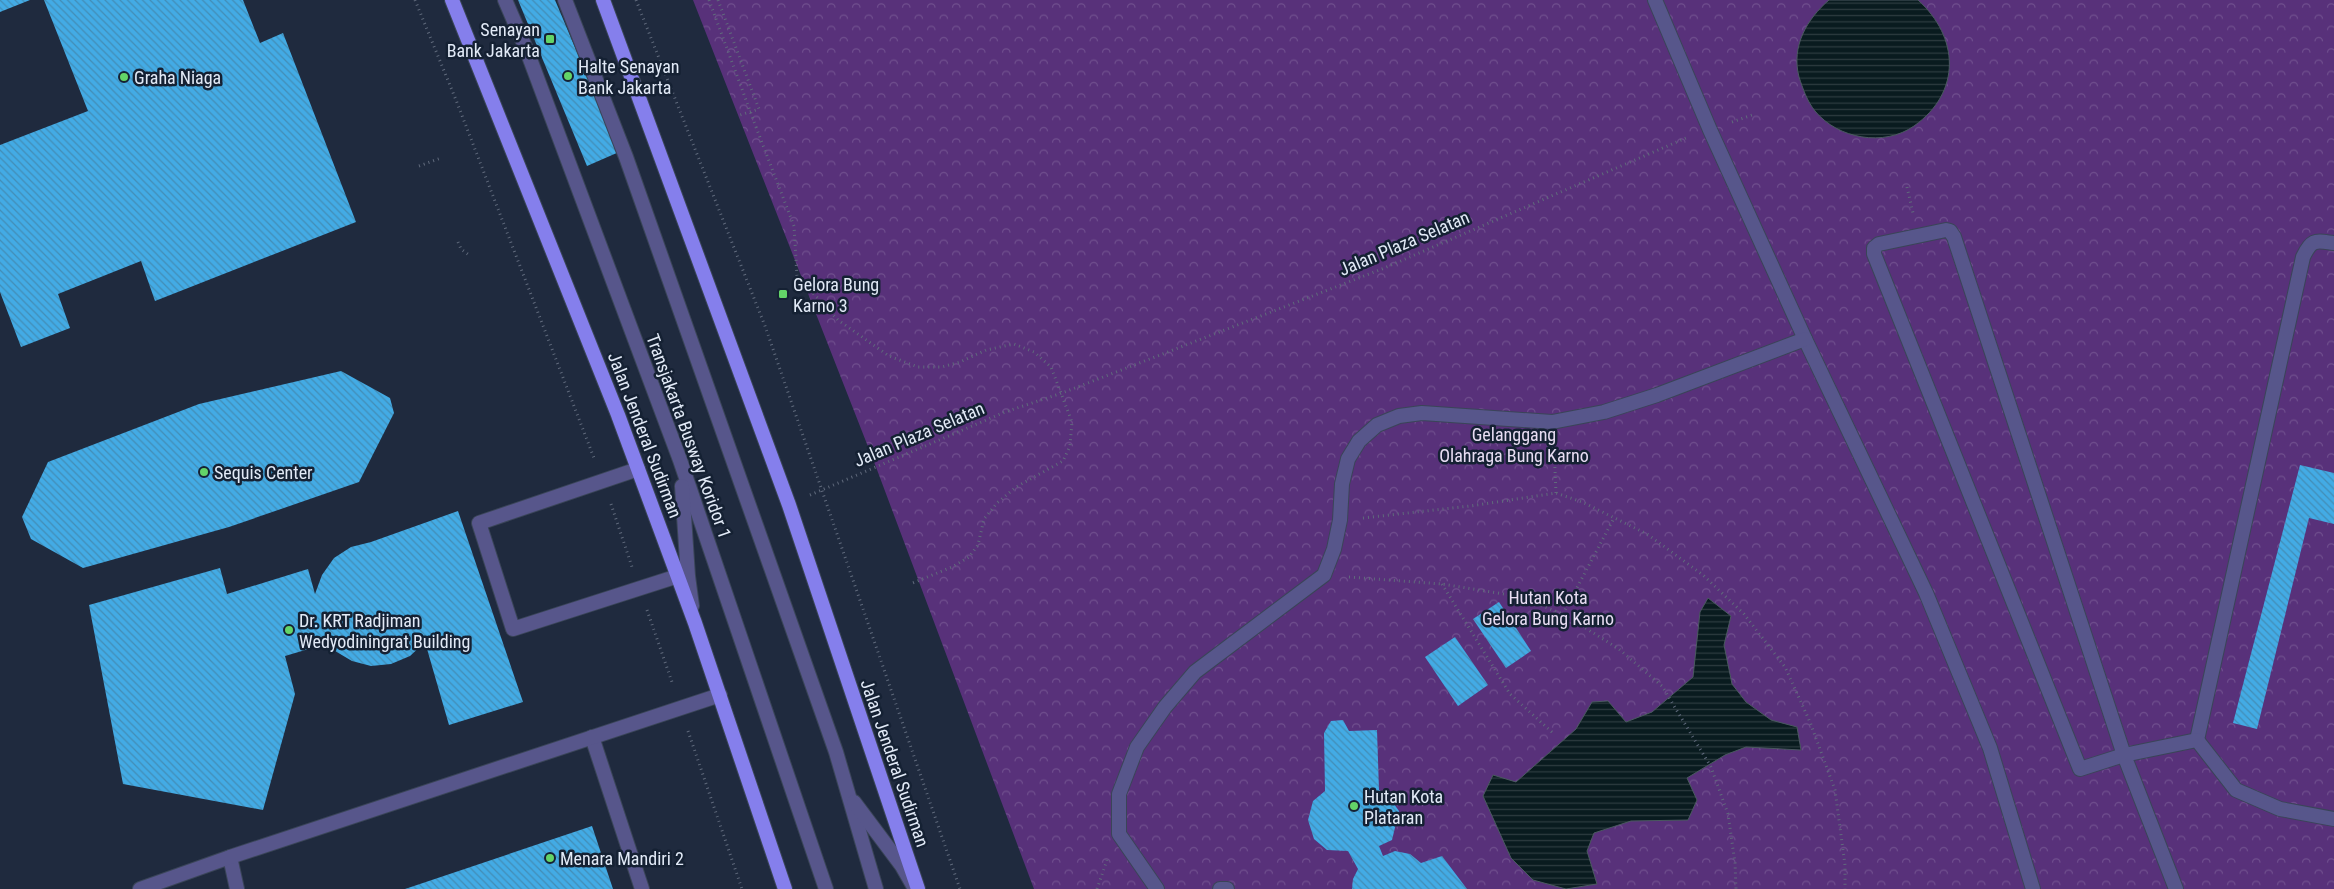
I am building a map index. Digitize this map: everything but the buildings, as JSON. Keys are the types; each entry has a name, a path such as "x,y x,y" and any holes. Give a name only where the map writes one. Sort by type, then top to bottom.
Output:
{"main road":[{"name":"Jalan Jenderal Sudirman","path":"452,0 596,359 638,469 695,623 785,889"},
{"name":"Jalan Jenderal Sudirman","path":"603,0 789,505 917,889"}],"lane":[{"name":"Transjakarta Busway Koridor 1","path":"506,0 527,51 680,460 826,889"},
{"name":"Transjakarta Busway Koridor 1","path":"565,0 626,157 836,752 876,889"},
{"path":"1655,0 1710,130 1805,339 1926,593 1990,748 2033,889"},
{"path":"2176,889 2124,755 1954,237 1950,231 1946,230 1878,244 1874,248 1874,254 2080,769 2124,755 2197,740"},
{"path":"2197,740 2304,257 2309,245 2316,241 2334,243"},
{"path":"1158,889 1119,834 1118,794 1137,747 1165,707 1195,672 1324,575 1334,549 1340,520 1342,484 1348,459 1359,441 1377,426 1399,416 1422,413 1552,422 1604,412 1657,395 1805,339"},
{"path":"680,460 688,576 695,623"},
{"path":"638,469 479,523 513,629 678,576"},
{"path":"140,889 230,857 720,695"},
{"path":"592,738 642,889"},
{"path":"2197,740 2236,790 2280,809 2334,819"},
{"path":"836,752 853,801 917,889"},
{"path":"230,857 237,889"},
{"path":"1220,889 1227,889"}],"path":[{"path":"415,0 456,100 595,462"},
{"path":"636,0 765,326 960,889"},
{"path":"708,0 794,226 797,276 838,320 889,356 918,367 942,367 960,362 986,350 1014,344 1034,352 1052,366 1072,422 1070,446 1063,461 1016,487 997,503 984,519 978,545 969,557 952,567 910,584"},
{"path":"718,0 759,109 737,116"},
{"name":"Jalan Plaza Selatan","path":"789,505 1005,412 1062,394 1382,269 1681,140 1755,114"},
{"path":"420,166 441,158"},
{"path":"458,242 462,249 469,254"},
{"path":"1552,422 1556,494"},
{"path":"1340,520 1470,506 1556,494 1582,502 1647,534 1703,575 1744,614 1784,667 1810,722 1835,790 1845,866 1845,889"},
{"path":"608,496 742,889"},
{"path":"1563,614 1614,518"},
{"path":"1324,575 1442,584 1516,596 1563,614 1619,649 1662,686 1711,767 1728,814 1735,862 1736,889"},
{"path":"1442,584 1510,694 1554,734"}],"green space":[{"name":"Gelanggang Olahraga Bung Karno","path":"693,0 2334,0 2334,889 1034,889 876,467"}],"shaded area":[{"path":"1829,0 1918,0 1932,15 1947,47 1949,64 1947,81 1941,97 1930,112 1914,126 1902,133 1889,136 1876,138 1862,137 1836,128 1825,121 1812,107 1799,77 1797,55 1799,44 1808,25 1821,7"},
{"path":"1708,598 1731,616 1724,645 1732,684 1746,702 1771,720 1797,727 1801,750 1746,747 1725,755 1687,778 1697,800 1688,820 1631,821 1594,833 1587,851 1597,884 1566,889 1533,880 1511,858 1483,796 1493,775 1516,782 1576,729 1592,702 1608,701 1626,722 1652,712 1693,677 1700,612"}],"place":[{"name":"Senayan Bank Jakarta","path":"550,39"},
{"name":"Halte Senayan Bank Jakarta","path":"568,76"},
{"name":"Graha Niaga","path":"124,77"},
{"name":"Gelora Bung Karno 3","path":"783,294"},
{"name":"Sequis Center","path":"204,472"},
{"name":"Dr. KRT Radjiman Wedyodiningrat Building","path":"289,630"},
{"name":"Hutan Kota Plataran","path":"1354,806"},
{"name":"Menara Mandiri 2","path":"550,858"}],"park label":[{"name":"Hutan Kota Gelora Bung Karno","path":"1548,607"}]}
